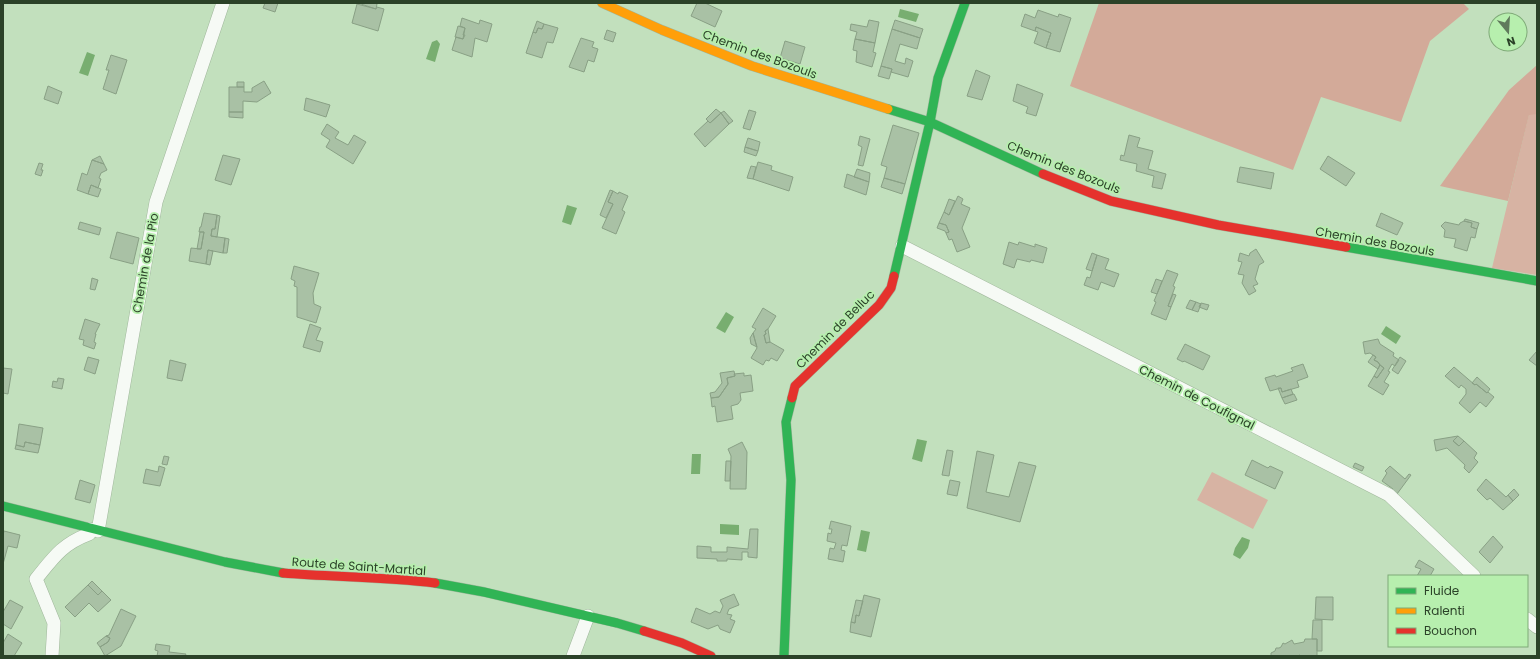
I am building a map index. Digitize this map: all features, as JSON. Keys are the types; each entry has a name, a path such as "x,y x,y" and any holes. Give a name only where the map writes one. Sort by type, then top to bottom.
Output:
{"street":[{"name":"Chemin de la Pio","path":"94,530 156,202 223,3"},
{"name":"Chemin des Bozouls","path":"602,3 662,30 752,66 930,122 1046,175 1111,201 1218,225 1537,281"},
{"name":"Chemin de Belluc","path":"784,656 791,480 786,422 795,386 879,305 892,288 930,122 938,78 966,3"},
{"name":"Chemin de Coufignal","path":"902,246 1389,495 1473,575"},
{"name":"Route de Saint-Martial","path":"3,506 225,562 274,572 318,576 400,579 445,584 588,616 656,634 682,643 711,656"},
{"path":"52,656 54,623 36,579 57,552 75,539 89,534 94,530"},
{"path":"573,656 588,616"},
{"path":"1528,620 1537,627"}],"shaded area":[{"path":"1099,3 1463,3 1469,9 1430,41 1401,122 1321,97 1293,170 1070,86"},
{"path":"900,9 919,14 916,22 898,17"},
{"path":"437,40 440,44 435,62 426,59 432,42"},
{"path":"87,52 95,55 88,76 79,73"},
{"path":"1537,65 1537,114 1529,115 1508,201 1440,186 1509,90"},
{"path":"1529,114 1537,114 1537,275 1492,268"},
{"path":"567,205 577,208 571,225 562,222"},
{"path":"726,312 734,317 725,333 716,328"},
{"path":"1386,326 1401,336 1396,344 1381,334"},
{"path":"917,439 927,441 922,462 912,459"},
{"path":"692,454 701,454 700,474 691,474"},
{"path":"1212,472 1268,500 1253,529 1197,500"},
{"path":"720,524 739,525 739,535 720,534"},
{"path":"861,530 870,532 866,552 857,550"},
{"path":"1242,537 1250,540 1248,548 1240,559 1233,555 1235,548"}],"building":[{"path":"265,3 278,3 275,12 263,8"},
{"path":"358,3 374,3 377,4 376,9"},
{"path":"697,3 705,3 722,11 715,27 691,16"},
{"path":"357,4 376,9 377,7 384,9 378,31 352,23"},
{"path":"1038,10 1058,17 1059,14 1071,18 1060,52 1046,48 1051,33 1036,27 1035,31 1021,26 1025,14 1035,18"},
{"path":"462,18 479,24 480,20 492,24 487,42 475,38 472,57 452,50 456,37 463,39 465,35 463,35 465,28 460,26"},
{"path":"869,20 879,22 875,43 855,39 857,32 850,30 851,24 867,27"},
{"path":"895,20 923,29 920,38 892,29"},
{"path":"537,21 544,24 542,29 538,28 536,33 533,32"},
{"path":"544,24 558,28 553,43 547,42 542,58 526,53 533,32 536,33 538,28 542,29"},
{"path":"458,26 465,28 463,39 455,37"},
{"path":"1036,27 1051,33 1046,48 1034,43 1038,32 1035,31"},
{"path":"892,29 920,38 917,49 900,44 895,61 905,64 906,58 913,61 908,77 891,72 892,69 881,66"},
{"path":"607,30 616,33 613,42 604,39"},
{"path":"581,38 594,42 592,47 598,49 594,62 588,60 584,72 569,67"},
{"path":"855,39 875,43 873,52 876,53 872,67 856,62 857,51 853,50"},
{"path":"785,41 805,47 800,64 780,58"},
{"path":"111,55 127,60 116,94 103,89 109,70 106,70"},
{"path":"881,66 892,69 889,79 878,76"},
{"path":"976,70 990,76 982,100 967,96"},
{"path":"264,81 271,93 257,102 243,101 243,112 229,112 229,87 244,87 244,92 252,92 252,88"},
{"path":"237,82 244,82 244,87 237,87"},
{"path":"1017,84 1043,94 1036,116 1026,113 1028,107 1013,101"},
{"path":"48,86 62,92 58,104 44,99"},
{"path":"306,98 330,105 326,117 304,110"},
{"path":"716,109 721,113 710,123 706,119"},
{"path":"749,110 756,112 750,130 743,128"},
{"path":"724,111 733,121 729,124 721,113"},
{"path":"229,112 243,112 243,118 229,117"},
{"path":"721,113 729,124 705,147 694,134 708,121 710,123"},
{"path":"327,124 339,132 335,138 348,145 354,135 366,142 353,164 326,147 330,140 321,134"},
{"path":"893,125 919,133 905,184 884,178 887,167 881,165"},
{"path":"1129,135 1140,138 1137,147 1153,151 1148,169 1166,174 1162,189 1152,187 1154,176 1136,171 1137,164 1120,160 1121,155 1124,156"},
{"path":"860,136 870,139 863,166 858,165 862,147 858,145"},
{"path":"748,138 760,142 758,151 745,147"},
{"path":"745,147 758,151 756,156 744,152"},
{"path":"223,155 240,159 231,185 215,180"},
{"path":"100,156 104,164 92,160"},
{"path":"1328,156 1355,173 1346,186 1320,169"},
{"path":"92,160 104,164 107,170 101,173 98,188 91,185 88,194 77,190 82,173 87,175"},
{"path":"758,162 772,166 771,170 793,177 789,191 753,179"},
{"path":"39,163 43,164 41,176 35,174"},
{"path":"751,166 756,167 753,179 747,178"},
{"path":"1240,167 1274,173 1271,189 1237,182"},
{"path":"857,169 870,173 869,182 854,177"},
{"path":"847,174 869,182 866,195 844,187"},
{"path":"884,178 905,184 902,194 881,187"},
{"path":"91,185 101,189 98,197 88,194"},
{"path":"610,190 613,191 608,202 613,204 606,218 600,215"},
{"path":"613,191 618,194 619,192 628,196 622,210 625,212 616,234 602,228 613,204 608,202"},
{"path":"958,196 963,199 961,204 970,208 962,228 970,247 957,252 952,239 949,240 946,233 949,232 946,225 939,223 944,212 949,215"},
{"path":"949,199 955,201 949,215 944,212"},
{"path":"204,213 217,215 215,229 212,229 211,236 225,238 223,253 208,250 206,264 189,261 191,248 201,249 204,232 199,232"},
{"path":"1381,213 1403,223 1397,235 1376,226"},
{"path":"217,215 220,216 217,237 211,236 212,229 215,229"},
{"path":"1465,219 1479,223 1477,229 1471,227 1472,223 1464,221"},
{"path":"1464,221 1472,223 1471,227 1477,229 1475,238 1471,237 1467,251 1454,247 1456,239 1444,237 1445,230 1441,226 1445,222 1459,225"},
{"path":"80,222 101,228 99,235 78,229"},
{"path":"939,223 946,225 949,232 946,233 945,231 937,228"},
{"path":"117,232 139,238 133,264 110,258"},
{"path":"200,232 204,232 201,249 197,249"},
{"path":"225,238 229,239 227,253 223,253"},
{"path":"1009,242 1018,245 1019,242 1035,247 1035,244 1047,248 1043,263 1017,259 1014,268 1003,264"},
{"path":"1256,249 1264,262 1259,265 1255,279 1258,284 1253,286 1256,291 1249,295 1242,283 1244,275 1238,274 1242,262 1238,261 1240,253 1249,256 1250,253"},
{"path":"208,250 213,251 210,265 206,264"},
{"path":"1092,253 1097,255 1092,271 1086,269"},
{"path":"1097,255 1109,259 1105,269 1119,274 1114,287 1101,282 1098,290 1084,285 1087,277 1090,278"},
{"path":"294,266 319,273 313,293 314,304 321,307 316,323 297,317 297,287 294,286 295,281 291,279"},
{"path":"1167,270 1178,274 1173,286 1175,287 1168,306 1171,307 1166,320 1151,314 1156,302 1154,301"},
{"path":"92,278 98,280 95,290 90,289"},
{"path":"1156,279 1162,281 1157,294 1151,292"},
{"path":"1173,294 1176,295 1171,307 1168,306"},
{"path":"1190,300 1196,302 1192,310 1186,308"},
{"path":"1196,302 1201,304 1198,312 1192,310"},
{"path":"1201,303 1209,305 1207,310 1199,307"},
{"path":"763,308 776,316 768,329 765,331 766,334 764,335 766,343 770,342 784,350 777,361 771,358 769,361 766,360 763,365 751,358 757,348 753,333 756,329 752,327"},
{"path":"85,319 100,324 95,334 94,342 96,343 94,349 83,345 84,340 79,339"},
{"path":"310,324 321,328 316,340 323,342 320,352 303,347"},
{"path":"768,329 770,342 766,343 764,335 766,334 765,331"},
{"path":"753,333 757,347 751,344 750,338"},
{"path":"1378,339 1380,344 1394,353 1393,356 1399,360 1395,366 1392,364 1388,371 1390,372 1384,382 1389,385 1383,395 1368,386 1374,376 1377,378 1384,368 1374,360 1376,357 1370,353 1365,354 1363,342"},
{"path":"1185,344 1210,356 1203,370 1177,359"},
{"path":"1537,351 1537,366 1529,360"},
{"path":"1373,355 1376,357 1374,360 1380,365 1378,369 1368,362"},
{"path":"88,357 99,360 95,374 84,370"},
{"path":"1400,357 1406,361 1398,374 1392,370"},
{"path":"170,360 186,364 182,381 167,378"},
{"path":"1303,364 1308,377 1297,381 1299,387 1282,392 1281,388 1270,391 1265,378 1275,375 1276,377 1293,371 1291,368"},
{"path":"1380,365 1384,368 1377,378 1374,376"},
{"path":"1454,367 1475,385 1476,384 1494,397 1486,407 1480,402 1470,413 1459,403 1466,394 1466,389 1461,385 1459,388 1445,376"},
{"path":"3,368 12,369 8,394 3,393"},
{"path":"734,371 735,376 727,378 728,384 719,397 711,398 710,393 715,392 722,383 720,373"},
{"path":"744,373 744,376 751,375 753,391 740,393 741,400 738,404 731,406 733,419 717,422 715,406 712,407 711,398 719,397 728,384 727,378 735,376 734,374"},
{"path":"1477,377 1490,389 1487,393 1476,384 1475,385 1472,383"},
{"path":"58,378 64,379 62,389 52,387 53,381 57,382"},
{"path":"1278,388 1281,388 1282,392 1291,389 1293,394 1282,398"},
{"path":"1294,394 1297,400 1285,404 1282,398"},
{"path":"19,424 43,428 40,445 25,442 24,447 16,445"},
{"path":"1458,436 1453,441 1459,446 1464,441 1477,453 1474,458 1478,462 1469,473 1464,468 1465,465 1447,448 1436,451 1434,440"},
{"path":"1458,436 1464,441 1459,446 1453,441"},
{"path":"25,442 40,445 38,453 15,449 16,445 24,447"},
{"path":"742,442 747,452 746,489 730,489 731,456 728,449"},
{"path":"947,450 953,451 949,476 942,475"},
{"path":"977,451 994,455 986,492 1009,497 1019,462 1036,466 1020,522 967,508"},
{"path":"164,456 169,457 167,465 162,464"},
{"path":"1252,460 1268,468 1270,466 1283,472 1275,489 1245,475"},
{"path":"726,461 731,461 730,481 725,481"},
{"path":"1355,463 1364,467 1362,471 1353,467"},
{"path":"159,466 165,468 160,486 143,483 146,469 158,472"},
{"path":"1390,466 1405,479 1409,474 1411,475 1397,494 1382,481 1387,473 1385,471"},
{"path":"1486,479 1506,497 1508,495 1513,501 1503,510 1490,498 1487,500 1477,490"},
{"path":"80,480 95,485 90,503 75,499"},
{"path":"950,480 960,482 957,496 947,494"},
{"path":"1514,489 1519,495 1513,501 1508,495"},
{"path":"831,521 851,526 847,546 842,545 841,550 845,551 843,562 828,559 830,548 834,549 836,543 827,541 828,533 831,534 832,529 829,529"},
{"path":"750,529 758,529 757,558 748,557 748,552 742,552 742,560 727,559 727,561 717,561 717,559 697,558 697,546 711,547 711,552 727,552 727,547 748,549"},
{"path":"4,531 20,535 17,548 8,546 3,564 3,536"},
{"path":"1493,536 1503,547 1490,563 1479,552"},
{"path":"1419,560 1434,569 1431,575 1418,575 1421,569 1415,567"},
{"path":"92,581 102,591 98,595 88,585"},
{"path":"88,585 98,595 102,591 111,600 98,612 89,603 75,617 65,607"},
{"path":"734,594 739,605 729,609 727,614 732,615 730,619 735,621 730,633 720,629 718,625 708,629 691,622 696,608 710,614 715,611 720,613 723,606 720,600"},
{"path":"864,595 880,599 871,637 850,632 851,622 855,623 856,615 859,616"},
{"path":"1316,597 1333,597 1333,620 1315,619"},
{"path":"10,600 23,607 11,629 3,624 3,612"},
{"path":"856,600 863,601 859,616 856,615 855,623 851,622"},
{"path":"121,609 136,616 121,646 105,656 100,647 108,642 110,638 106,636 109,635"},
{"path":"1313,620 1322,620 1322,651 1317,651 1317,639 1312,639"},
{"path":"8,634 22,643 14,656 3,656 3,643"},
{"path":"106,636 110,638 108,642 100,647 97,643"},
{"path":"1305,639 1317,639 1317,656 1271,656 1271,653 1275,651 1276,648 1281,647 1283,643 1285,644 1292,640 1294,644 1304,642"},
{"path":"156,644 170,646 169,652 186,654 185,656 157,656 158,651 155,650"}],"traffic: fast":[{"path":"894,276 930,122 938,78 965,3"},
{"path":"888,109 930,122 1043,174"},
{"path":"1346,247 1537,281"},
{"path":"784,656 791,480 786,422 792,398"},
{"path":"3,506 225,562 283,573"},
{"path":"435,583 484,592 617,623 644,631"}],"traffic: slow":[{"path":"602,3 662,30 752,66 888,109"}],"traffic: jam":[{"path":"1043,174 1111,201 1218,225 1346,247"},
{"path":"792,398 795,386 879,305 891,288 894,276"},
{"path":"283,573 397,579 435,583"},
{"path":"644,631 682,643 711,656"}]}
